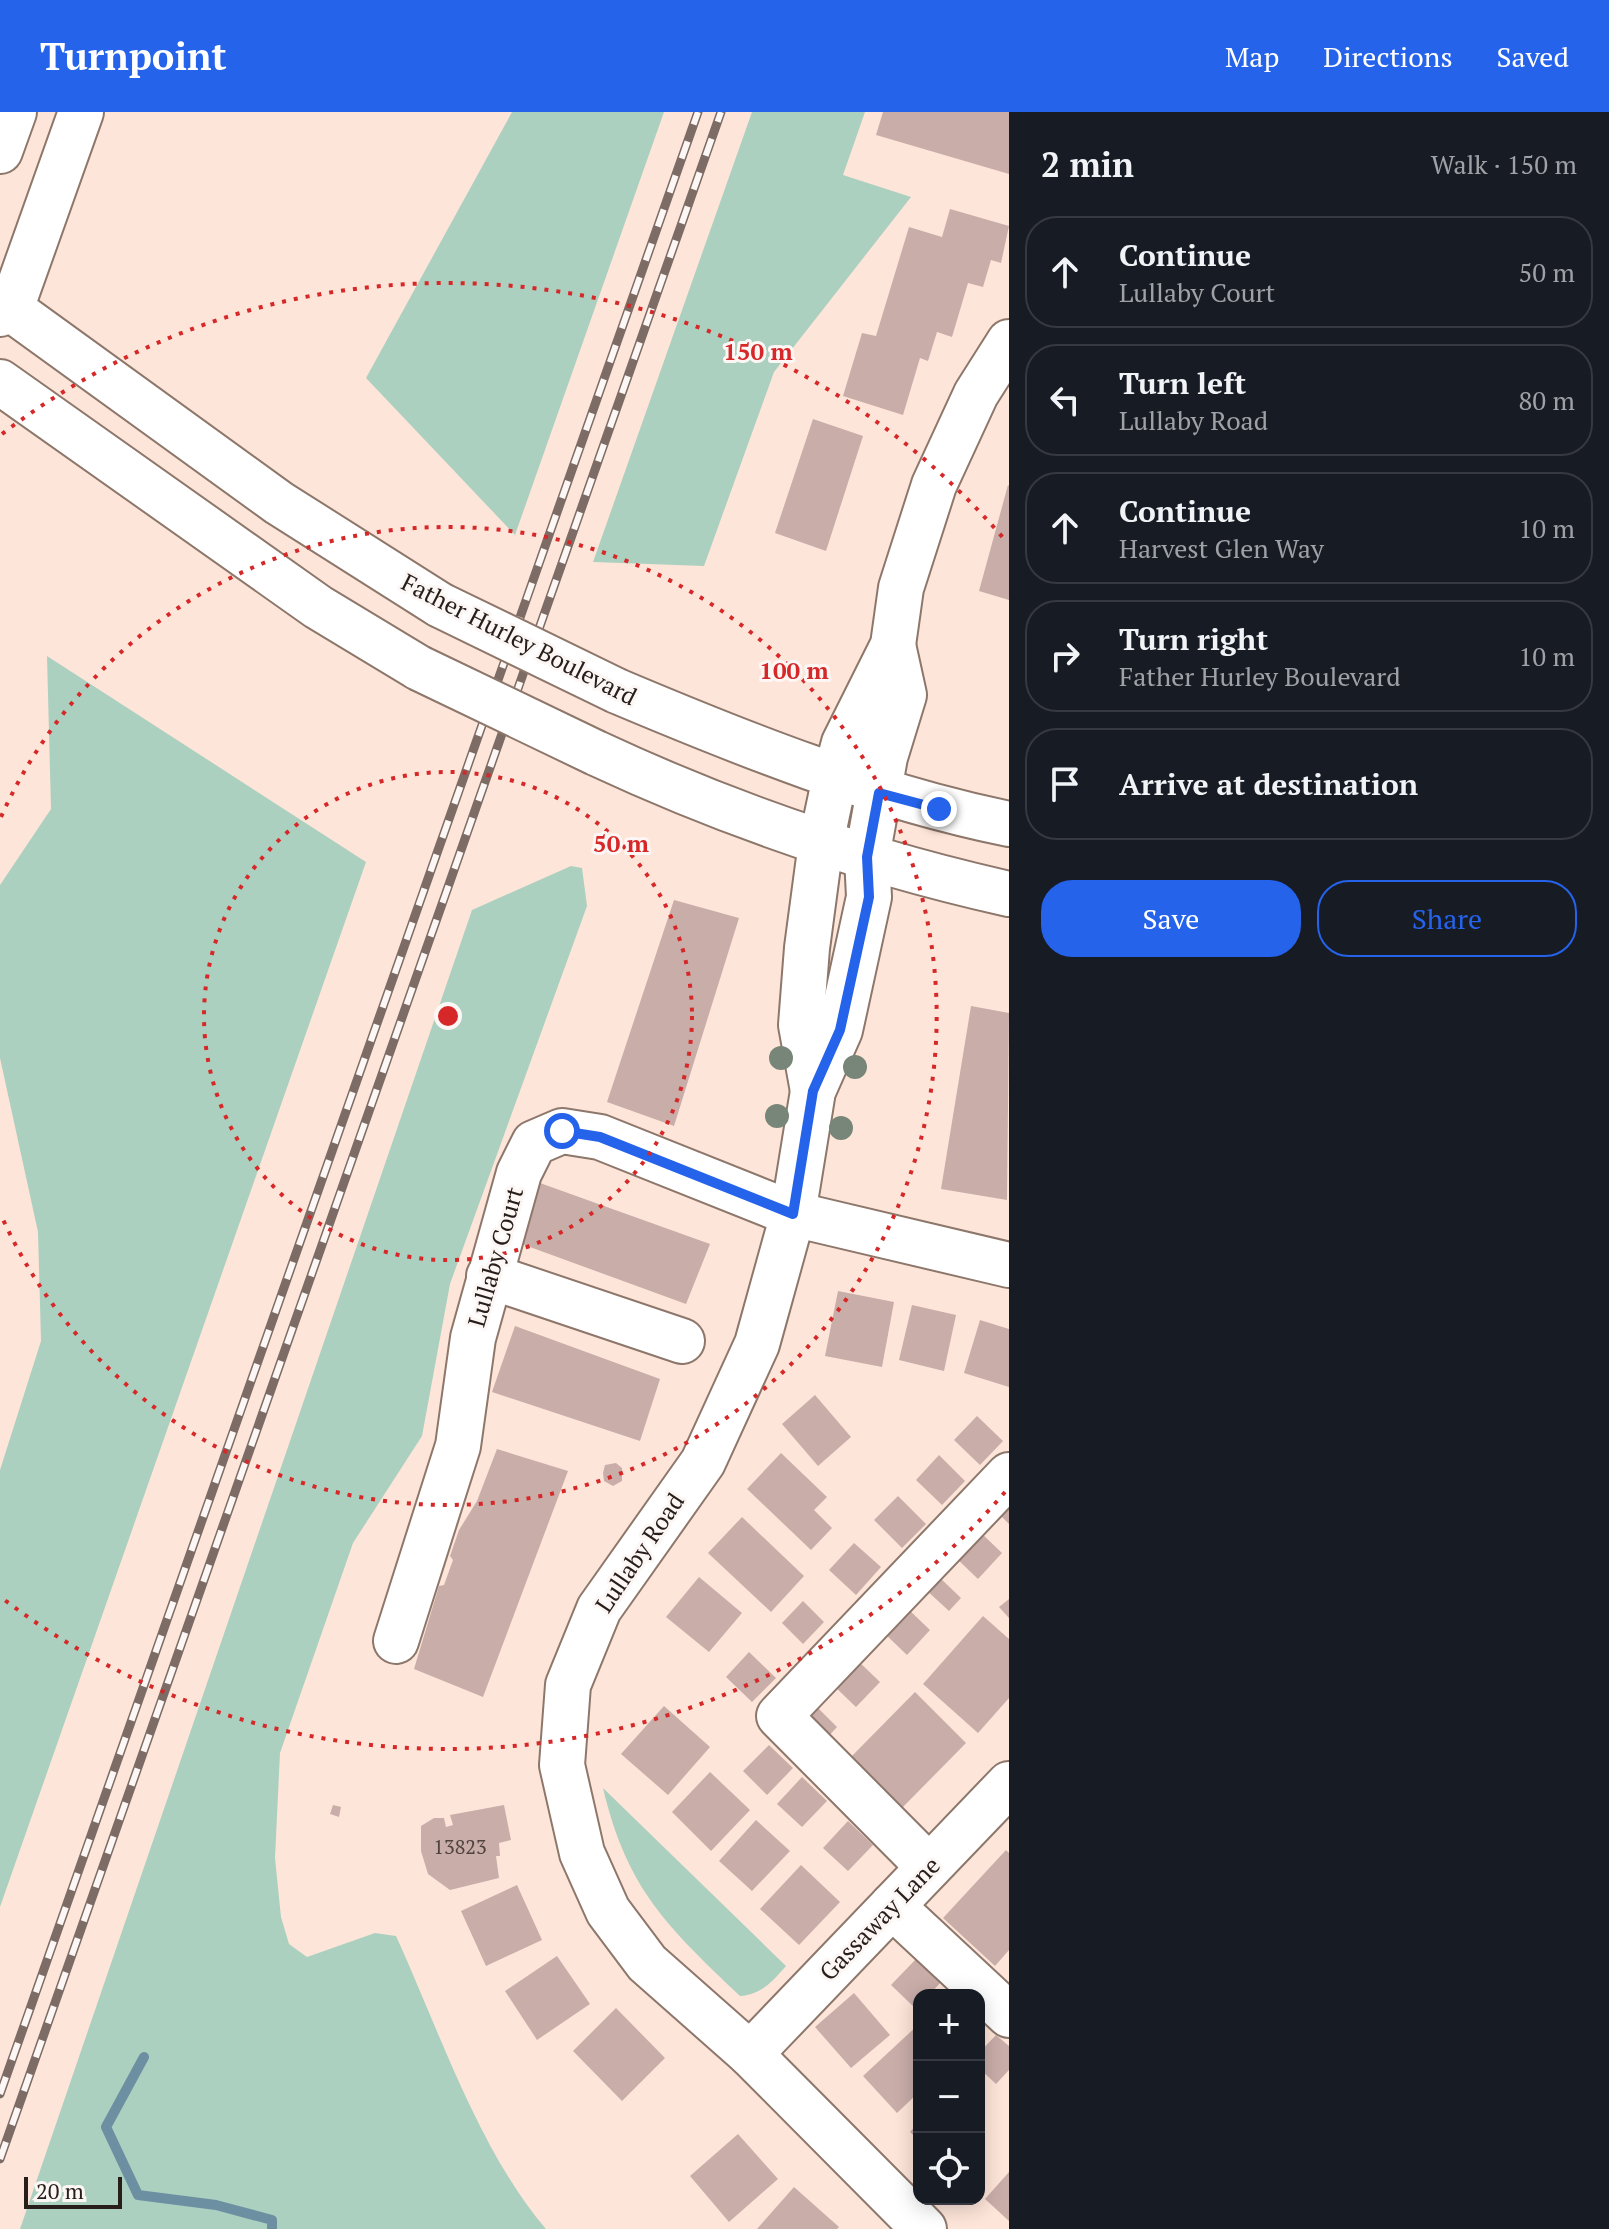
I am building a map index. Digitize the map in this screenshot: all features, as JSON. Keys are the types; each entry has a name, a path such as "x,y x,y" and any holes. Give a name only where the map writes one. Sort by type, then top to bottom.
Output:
{"street":[{"path":"0,151 14,112"},
{"path":"4,308 81,112"},
{"name":"Father Hurley Boulevard","path":"4,308 279,503 440,605 617,691 835,777 879,793 1009,824"},
{"path":"893,645 901,588 934,485 976,394 1009,342"},
{"path":"0,382 318,607 419,668 596,753 715,805 867,857 1009,894"},
{"name":"Lullaby Road","path":"813,1091 801,1025 807,948 821,843 844,743 893,645"},
{"name":"Lullaby Road","path":"893,645 904,695 885,757 867,857 869,897 840,1030 813,1091 793,1214 757,1344 703,1462 599,1609 568,1685 562,1765 582,1853 608,1911 647,1963 750,2054 924,2229"},
{"name":"Lullaby Court","path":"396,1641 458,1446 473,1338 489,1276 519,1173 534,1143 562,1131 600,1137 793,1214 1009,1265"},
{"path":"489,1276 682,1341"},
{"path":"929,1867 779,1716 1009,1475"},
{"name":"Gassaway Lane","path":"750,2054 1009,1784"},
{"path":"892,1906 1009,2015"}],"green space":[{"path":"512,112 664,112 515,535 366,378"},
{"path":"752,112 865,112 843,175 911,197 774,372 704,566 593,562"},
{"path":"47,656 366,862 0,1907 0,1470 41,1341 38,1232 0,1058 0,885 51,809"},
{"path":"571,866 582,868 587,906 450,1284 422,1436 353,1543 280,1753 275,1858 281,1917 289,1944 307,1957 375,1933 396,1936 480,2127 522,2198 546,2229 20,2229 472,910"},
{"path":"603,1788 786,1966 771,1982 761,1990 740,1996 671,1927 624,1854"}],"building":[{"path":"883,112 1009,112 1009,174 876,135"},
{"path":"950,209 1009,226 1001,263 991,260 983,287 968,283 952,337 937,332 928,361 920,358 903,415 843,396 862,333 876,336 909,227 942,237"},
{"path":"813,419 863,436 826,551 775,533"},
{"path":"1009,486 1009,600 979,591"},
{"path":"674,900 739,918 674,1126 607,1102"},
{"path":"971,1006 1009,1013 1007,1200 941,1189"},
{"path":"540,1183 710,1244 686,1304 519,1243"},
{"path":"838,1291 894,1302 882,1367 825,1356"},
{"path":"912,1305 956,1315 944,1371 899,1360"},
{"path":"980,1320 1009,1329 1009,1387 964,1373"},
{"path":"515,1326 660,1379 640,1441 492,1392"},
{"path":"815,1395 851,1437 818,1466 782,1424"},
{"path":"977,1416 1003,1441 980,1465 954,1440"},
{"path":"497,1449 568,1471 483,1697 414,1669 439,1586 444,1585 453,1560 450,1556 459,1530 477,1501"},
{"path":"781,1453 827,1497 814,1510 832,1528 811,1550 747,1489"},
{"path":"939,1455 965,1481 942,1505 916,1480"},
{"path":"616,1463 622,1468 622,1481 613,1486 604,1481 603,1473 605,1465"},
{"path":"898,1496 926,1524 902,1548 874,1520"},
{"path":"1009,1500 1009,1524 997,1512"},
{"path":"742,1517 804,1576 771,1612 708,1553"},
{"path":"979,1531 1002,1553 978,1579 955,1557"},
{"path":"854,1543 881,1567 856,1595 829,1570"},
{"path":"937,1575 961,1598 949,1611 924,1588"},
{"path":"699,1577 742,1613 709,1652 666,1617"},
{"path":"1009,1599 1009,1618 999,1607"},
{"path":"803,1601 824,1622 803,1644 782,1623"},
{"path":"906,1607 930,1630 907,1655 882,1631"},
{"path":"983,1616 1009,1639 1009,1698 978,1733 923,1684"},
{"path":"749,1652 776,1678 752,1702 726,1677"},
{"path":"856,1659 880,1682 856,1707 832,1684"},
{"path":"915,1692 966,1743 901,1809 850,1758"},
{"path":"813,1703 837,1727 826,1739 801,1716"},
{"path":"664,1706 710,1747 668,1795 621,1754"},
{"path":"769,1745 793,1768 767,1795 743,1771"},
{"path":"710,1772 750,1810 711,1851 672,1812"},
{"path":"802,1777 827,1801 802,1827 777,1804"},
{"path":"333,1805 341,1807 339,1817 330,1814"},
{"path":"504,1805 511,1840 499,1843 500,1856 496,1856 499,1878 450,1890 428,1874 421,1851 421,1826 434,1818 444,1818 446,1827 453,1825 450,1815"},
{"path":"756,1820 790,1851 752,1891 719,1861"},
{"path":"848,1821 873,1845 848,1871 823,1848"},
{"path":"1006,1850 1009,1853 1009,1950 995,1966 943,1918"},
{"path":"801,1865 840,1902 799,1945 760,1909"},
{"path":"517,1885 542,1940 486,1966 461,1911"},
{"path":"557,1956 590,2004 537,2040 505,1991"},
{"path":"916,1959 941,1982 935,1989 913,1989 913,2006 891,1985"},
{"path":"854,1993 890,2035 851,2068 815,2027"},
{"path":"616,2008 665,2058 622,2101 573,2051"},
{"path":"913,2030 913,2098 897,2113 863,2076"},
{"path":"996,2035 1009,2046 1009,2070 996,2084 985,2074 985,2047"},
{"path":"738,2134 778,2179 729,2222 690,2176"},
{"path":"1009,2172 1009,2221 985,2199"},
{"path":"794,2187 839,2227 757,2229"}],"waterway":[{"path":"144,2057 106,2127 138,2195 216,2205 272,2220 272,2229"}],"railway":[{"path":"0,2094 698,112"},
{"path":"0,2159 721,112"}],"route":[{"path":"562,1131 600,1137 793,1214 813,1091 840,1030 869,897 867,857 879,793 939,809"}]}
